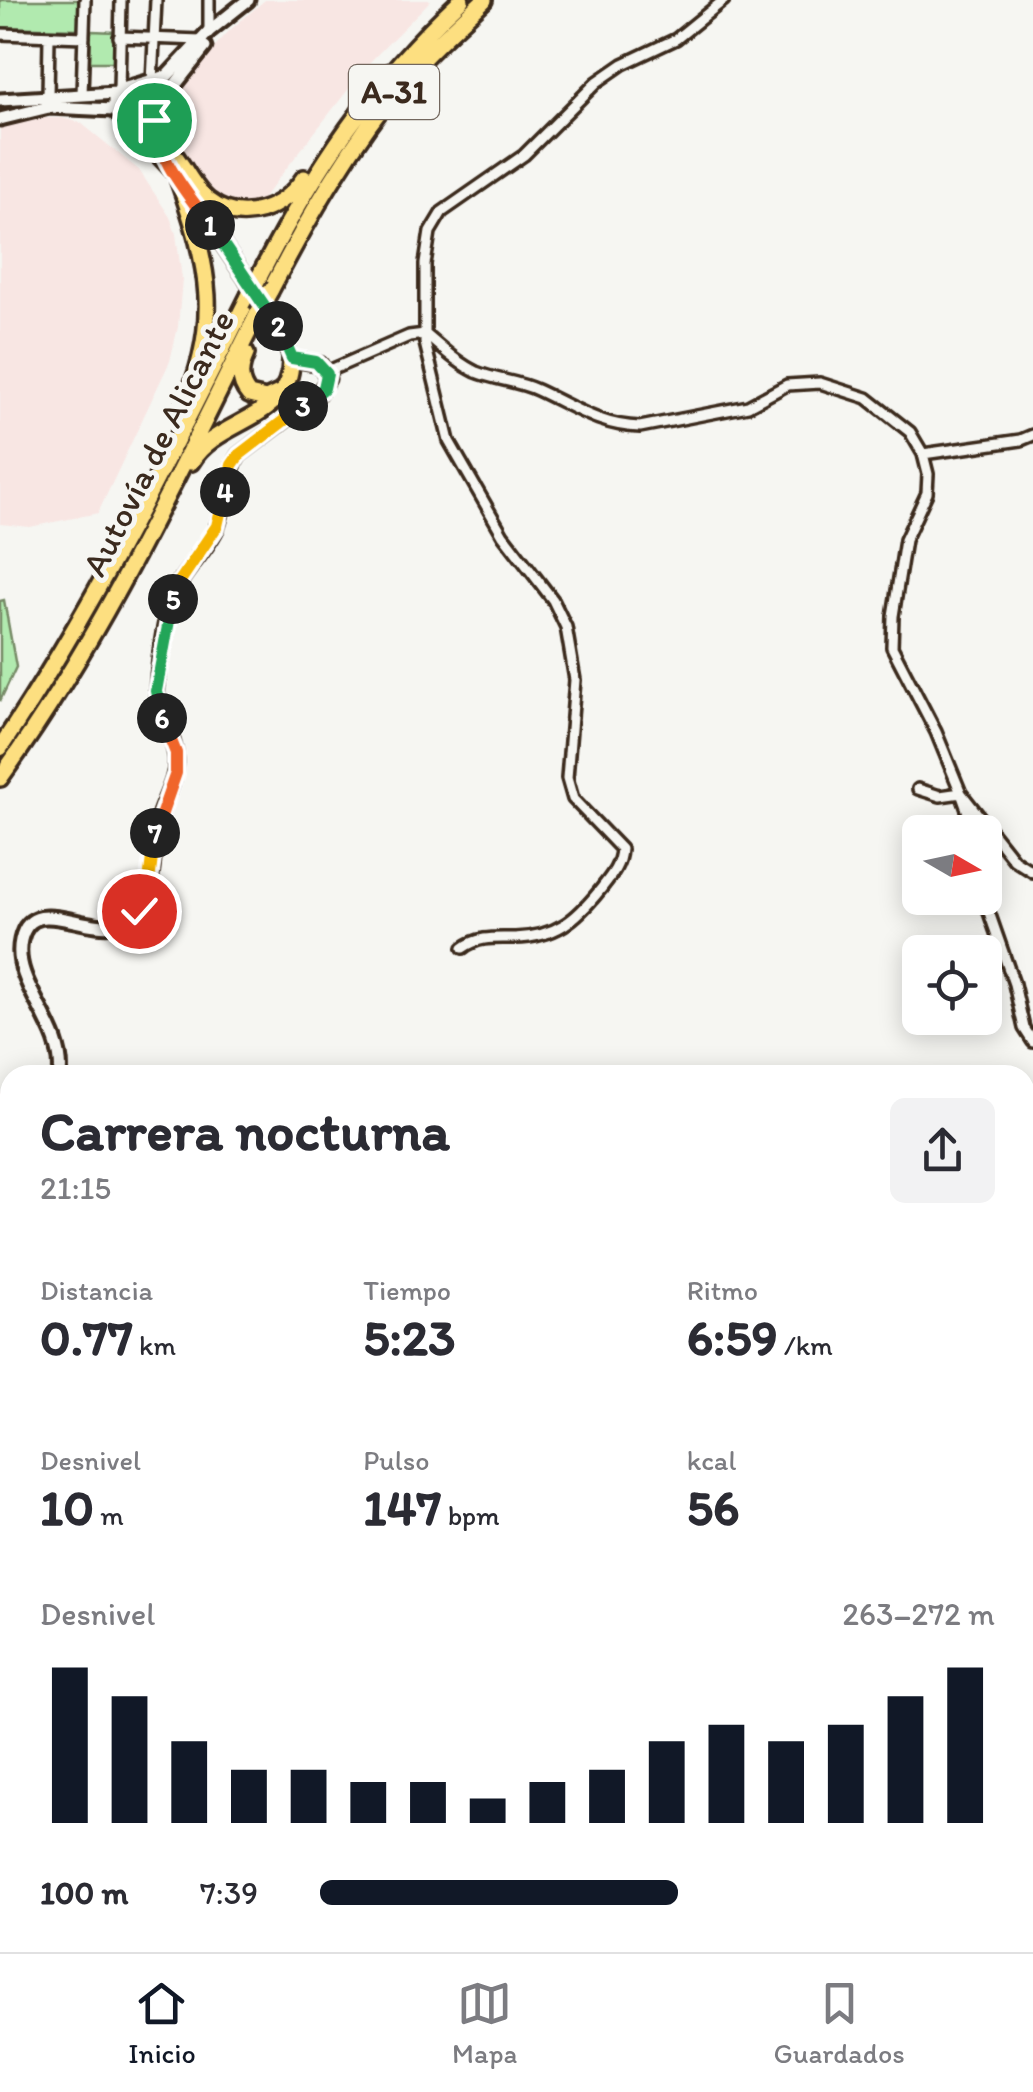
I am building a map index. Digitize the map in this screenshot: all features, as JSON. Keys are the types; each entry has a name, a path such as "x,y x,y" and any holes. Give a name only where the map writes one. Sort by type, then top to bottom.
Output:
{"highway":[{"name":"Autovía de Alicante","path":"0,748 49,675 126,538 287,223 350,121 382,80 462,0"},
{"name":"Autovía de Alicante","path":"0,778 63,682 169,494 321,197 362,134 410,72 484,0"},
{"path":"149,100 164,138 198,190 212,204 244,213 280,204 296,190 334,134 350,121"},
{"path":"149,488 190,390 206,328 206,266 179,181"},
{"path":"258,314 254,336 242,363 242,384 249,395 260,400 286,388"},
{"path":"169,494 209,440 275,403 286,388 292,358"}],"street":[{"path":"82,95 84,0"},
{"path":"61,1065 58,1044 21,964 24,932 31,922 45,916 104,928 125,924 139,911 148,890 155,832 176,773 176,753 156,691 174,595 217,526 229,476 239,455 322,392 328,382 326,372 316,362 292,358 278,326 166,162 114,110 120,0"},
{"path":"156,0 149,100 166,162"},
{"path":"205,36 209,0"},
{"path":"462,948 473,941 495,937 536,937 579,916 620,862 620,849 573,799 566,778 576,680 566,626 554,600 503,535 449,441 425,334 425,264 430,232 442,212 524,155 597,82 623,64 676,39 724,0"},
{"path":"129,123 140,121 149,100 167,76 244,3"},
{"path":"0,100 82,95 128,86 149,100 164,99 244,3"},
{"path":"0,34 84,37"},
{"path":"48,97 50,36"},
{"path":"119,37 205,36"},
{"path":"0,118 48,107 114,110"},
{"path":"326,372 409,336 425,334 457,361 480,373 532,388 594,420 622,427 640,428 748,406 787,385 820,383 867,398 910,432 923,454 928,474 927,493 905,540 892,647 930,718 969,815"},
{"path":"923,454 1022,440 1033,435"},
{"path":"918,789 940,796 961,793"},
{"path":"961,793 1014,860 1033,872"},
{"path":"990,915 1014,984 1024,1028 1033,1042"}],"shaded area":[{"path":"265,0 431,0 369,63 260,202 233,203 205,187 170,136 159,107 230,30"},
{"path":"39,118 81,123 139,170 170,217 182,279 170,361 98,513 30,527 0,524 0,127"}],"green space":[{"path":"0,0 81,0 80,29 0,27"},
{"path":"91,31 116,32 115,62 90,62"},
{"path":"4,600 16,667 0,701 0,601"}],"route":[{"path":"139,911 148,890 155,832 176,773 176,753 156,691 174,595 217,526 232,465 239,455 322,392 328,382 326,369 320,364 292,358 278,326 166,162 156,138 154,120"}]}
